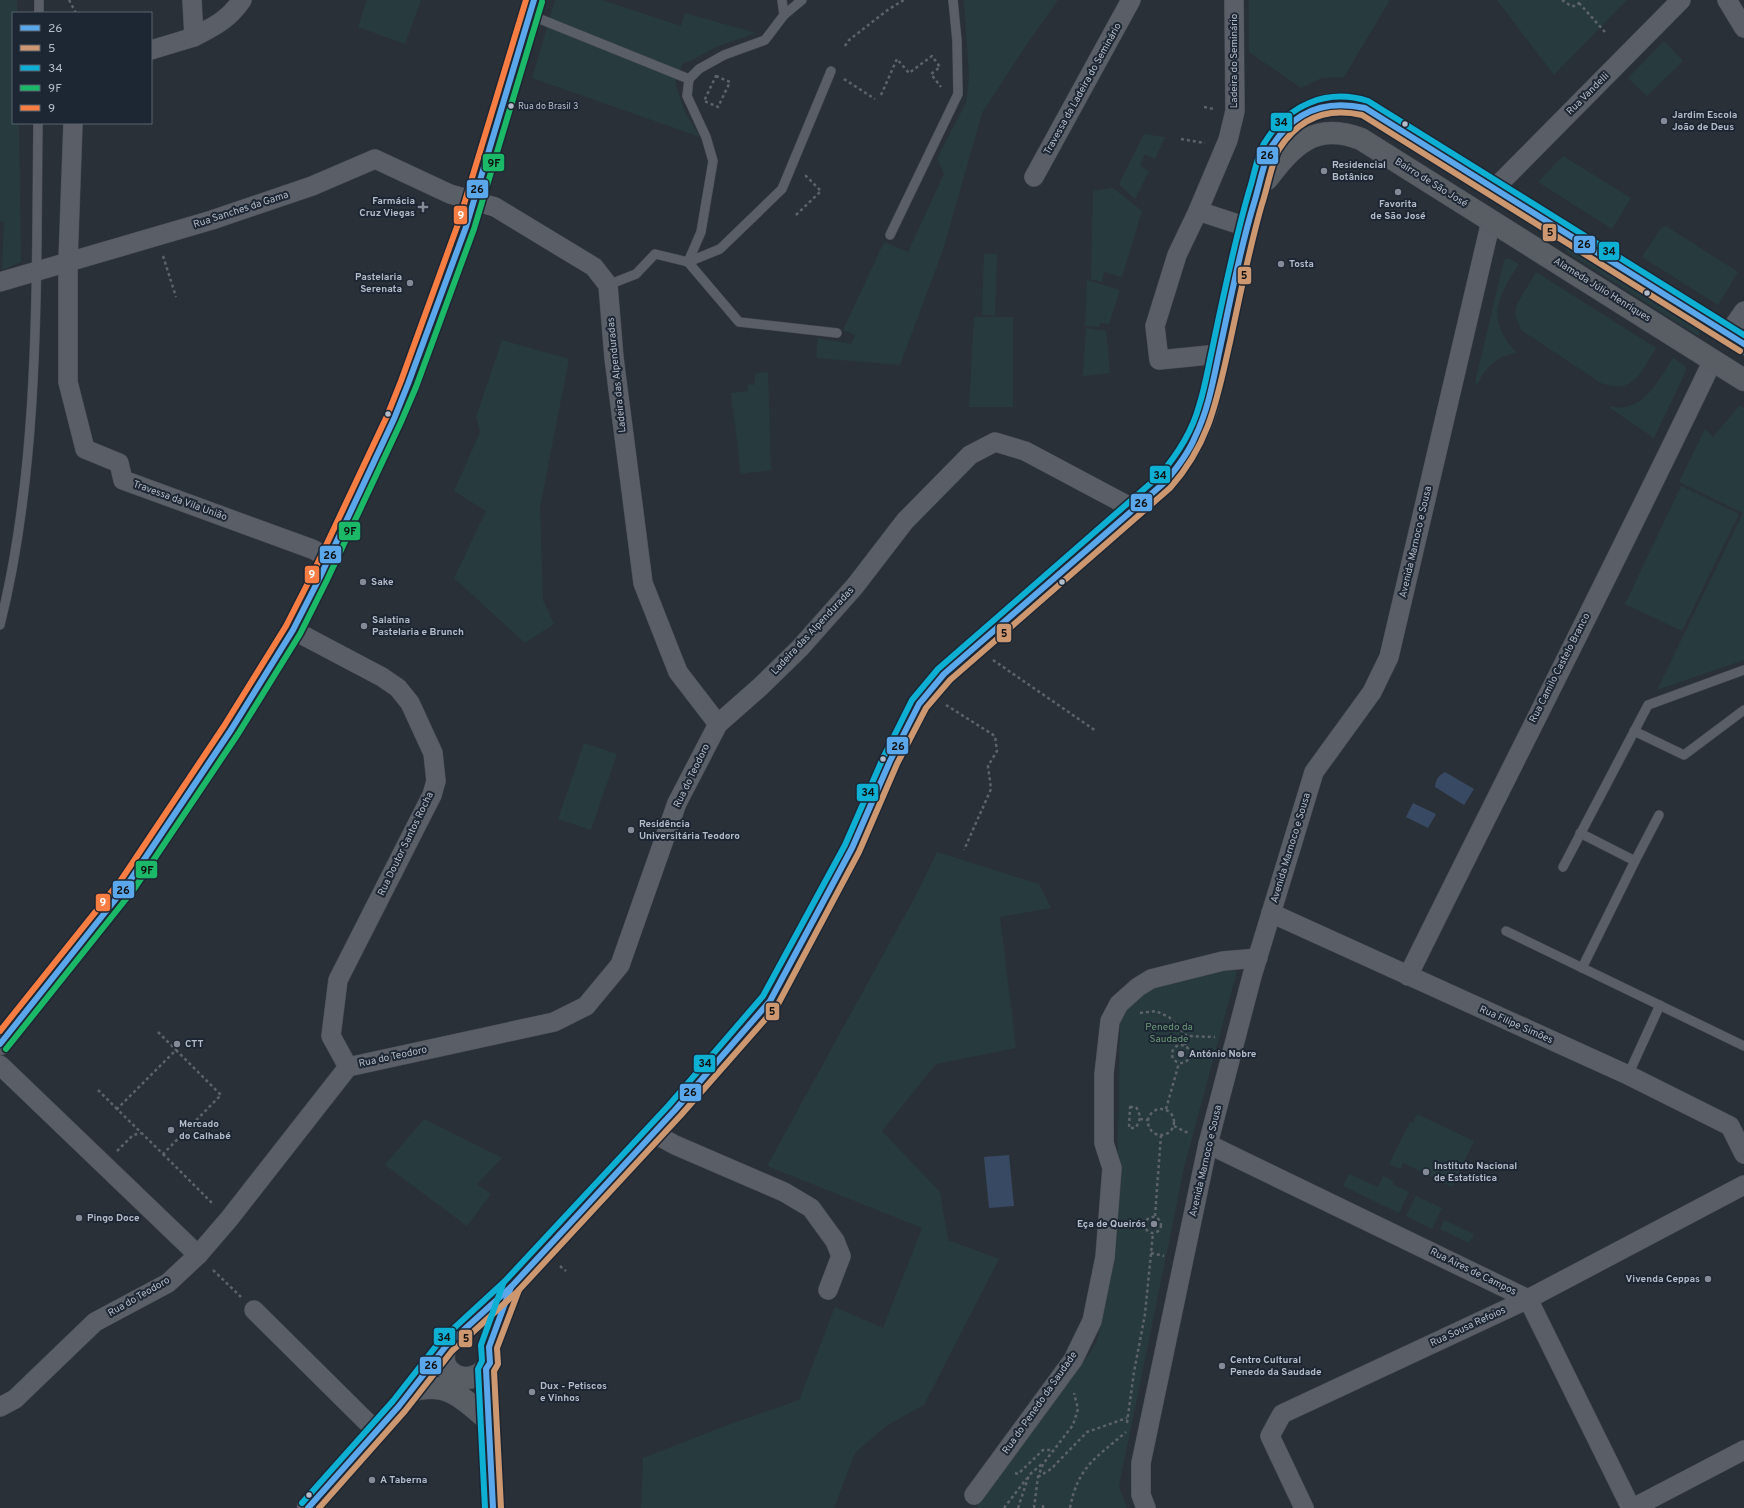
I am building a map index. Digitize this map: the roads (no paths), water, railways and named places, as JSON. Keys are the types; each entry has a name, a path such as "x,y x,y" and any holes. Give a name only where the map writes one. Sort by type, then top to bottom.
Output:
{"main road":[{"path":"0,1044 127,885 231,730 293,630 330,558 394,419 466,227 532,8"},
{"name":"Bairro de São José","path":"308,1508 376,1431 451,1340 511,1287 653,1133 770,1001 852,848 890,761 926,693 974,647 1165,482 1184,460 1198,436 1207,408 1248,227 1271,147 1278,136 1298,117 1322,104 1347,103 1365,108 1495,188"},
{"name":"Bairro de São José","path":"1257,193 1284,157 1301,141 1316,134 1326,132 1339,133 1361,139 1490,221"},
{"path":"1490,221 1495,188 1736,339 1713,360"},
{"name":"Alameda Júlio Henriques","path":"1490,221 1744,380"},
{"path":"489,1347 511,1287"},
{"path":"486,1370 480,1375 469,1379 454,1376 444,1363 443,1356 451,1340 464,1332 476,1333 486,1341 489,1347 491,1355 486,1370 494,1508"},
{"path":"410,1391 423,1387 436,1387 451,1391 467,1402 488,1420"}],"street":[{"path":"192,0 194,37"},
{"path":"152,50 194,37 222,23 235,11 242,0"},
{"name":"Travessa da Ladeira do Seminário","path":"1034,177 1131,0"},
{"name":"Ladeira do Seminário","path":"1198,211 1228,140 1235,111 1234,0"},
{"name":"Rua Vandelli","path":"1495,188 1681,0"},
{"path":"1727,0 1744,28"},
{"path":"68,262 73,124"},
{"name":"Rua Sanches da Gama","path":"0,282 157,236 312,186 375,159 450,194 474,201"},
{"path":"474,201 495,207 594,266 608,285"},
{"path":"1219,354 1159,360 1155,326 1177,255 1198,211 1248,227"},
{"name":"Avenida Marnoco e Sousa","path":"1139,1504 1141,1463 1208,1144 1236,1038 1271,913 1314,772 1372,692 1388,657 1490,221"},
{"name":"Travessa da Vila União","path":"68,262 68,382 85,449 119,463 123,480 312,549 330,558"},
{"name":"Ladeira das Alpenduradas","path":"608,285 614,358 643,583 678,672 718,724 760,687 800,648 855,586 905,521 970,455 995,442 1025,451 1134,509"},
{"path":"1736,339 1744,311"},
{"name":"Rua Camilo Castelo Branco","path":"1408,976 1565,658 1627,538 1713,360"},
{"name":"Rua Doutor Santos Rocha","path":"293,630 382,677 398,688 410,703 429,743 436,765 436,781 432,795 338,980 331,1036 348,1067"},
{"name":"Rua do Teodoro","path":"0,1407 15,1399 95,1322 168,1283 198,1255 229,1219 348,1067 554,1022 586,1006 620,965 677,803 718,724"},
{"name":"Rua Filipe Simões","path":"1271,913 1628,1075 1730,1126 1744,1154"},
{"name":"Rua do Penedo da Saudade","path":"974,1495 1073,1360 1092,1321 1105,1256 1112,1168 1104,1143 1104,1074 1110,1021 1119,1004 1138,987 1151,980 1223,961 1258,958"},
{"path":"0,1065 198,1255"},
{"path":"653,1133 675,1145 784,1192 811,1208 835,1241 841,1256 828,1290"},
{"name":"Rua Aires de Campos","path":"1208,1144 1528,1299 1632,1508"},
{"name":"Rua Sousa Refoios","path":"1304,1508 1270,1436 1282,1414 1528,1299 1744,1185"},
{"path":"254,1310 376,1431"},
{"path":"1632,1508 1744,1450"}],"lane":[{"path":"39,0 39,12"},
{"path":"782,0 784,15"},
{"path":"688,262 701,232 713,161 706,137 687,96 689,79 699,69 724,55 765,40 784,15 802,0"},
{"path":"890,235 958,94 957,41 953,0"},
{"path":"532,8 689,79"},
{"path":"608,285 636,274 655,254 688,262 720,249 782,189 831,71"},
{"path":"0,625 16,546 25,472 32,382 36,271 38,124"},
{"path":"688,262 739,322 837,333"},
{"path":"1563,867 1648,705 1744,670"},
{"path":"1634,731 1684,755 1744,710"},
{"path":"1582,968 1659,815"},
{"path":"1580,833 1635,861"},
{"path":"1506,931 1744,1046"},
{"path":"1628,1075 1660,1005"}],"water":[{"path":"1445,772 1474,789 1464,805 1435,787 1438,778"},
{"path":"1413,803 1436,814 1428,828 1406,817"},
{"path":"1009,1155 1014,1206 989,1208 984,1157"}],"place":[{"name":"Rua do Brasil 3","path":"511,106"},
{"name":"Jardim Escola João de Deus","path":"1664,121"},
{"name":"Residencial Botânico","path":"1324,171"},
{"name":"Favorita de São José","path":"1398,192"},
{"name":"Farmácia Cruz Viegas","path":"423,207"},
{"name":"Tosta","path":"1281,264"},
{"name":"Pastelaria Serenata","path":"410,283"},
{"name":"Sake","path":"363,582"},
{"name":"Salatina Pastelaria e Brunch","path":"364,626"},
{"name":"Residência Universitária Teodoro","path":"631,830"},
{"name":"CTT","path":"177,1044"},
{"name":"António Nobre","path":"1181,1054"},
{"name":"Mercado do Calhabé","path":"171,1130"},
{"name":"Instituto Nacional de Estatística","path":"1426,1172"},
{"name":"Pingo Doce","path":"79,1218"},
{"name":"Eça de Queirós","path":"1154,1224"},
{"name":"Vivenda Ceppas","path":"1708,1279"},
{"name":"Centro Cultural Penedo da Saudade","path":"1222,1366"},
{"name":"Dux - Petiscos e Vinhos","path":"532,1392"},
{"name":"A Taberna","path":"372,1480"}],"park label":[{"name":"Penedo da Saudade","path":"1169,1032"}]}
